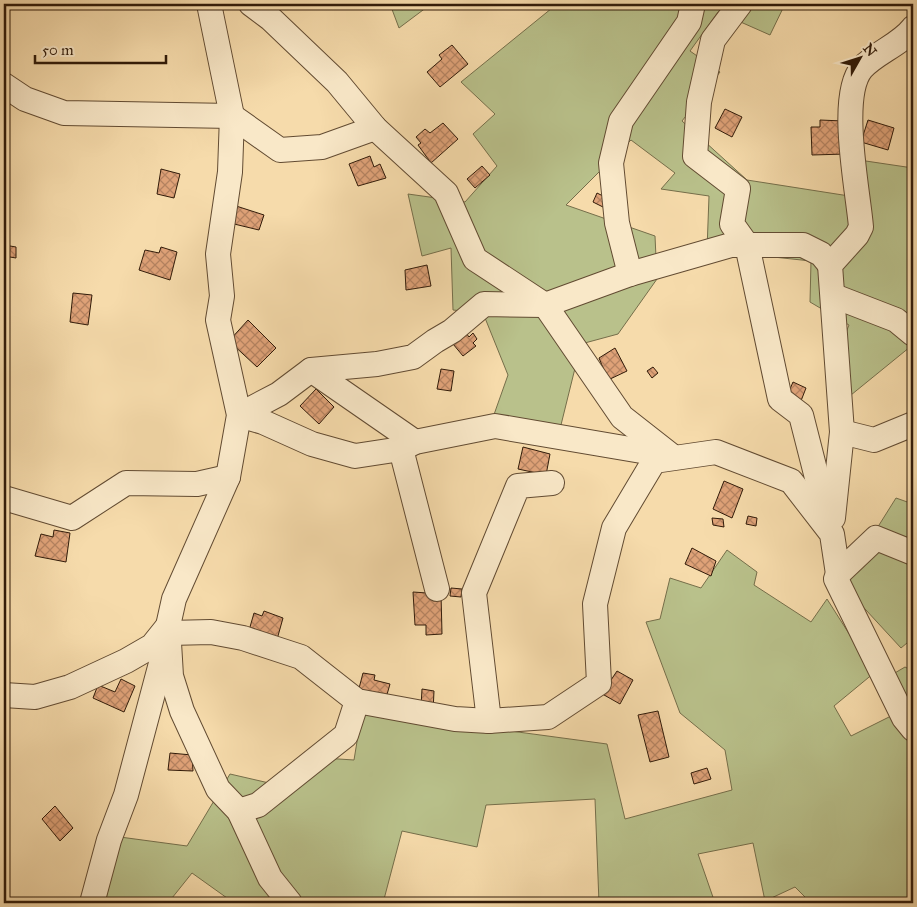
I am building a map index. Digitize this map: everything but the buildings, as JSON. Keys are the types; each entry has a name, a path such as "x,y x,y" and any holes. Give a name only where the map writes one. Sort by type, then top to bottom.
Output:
{"street":[{"path":"92,903 109,840 126,795 181,584 228,477 239,415 218,320 222,296 218,254 230,172 232,116 209,4"},
{"path":"251,4 271,19 337,82 375,128 446,193 474,259 545,305 622,417 673,457"},
{"path":"630,274 617,223 611,163 621,121 689,22 692,4"},
{"path":"740,4 712,40 699,102 694,156 738,189 732,224 747,244 780,399 801,415 832,534 838,574 836,579 904,718 913,729"},
{"path":"830,264 857,235 861,227 850,135 852,86 862,68 907,35 913,28"},
{"path":"4,85 25,99 64,113 232,116 280,150 322,147 375,128"},
{"path":"239,415 280,394 311,370 377,364 413,357 452,331 484,304 545,305 630,274 695,254 731,246 747,244 803,245 821,254 830,264 834,296 842,432 832,534"},
{"path":"834,296 896,320 913,334"},
{"path":"311,370 408,446 437,589"},
{"path":"239,415 263,422 312,444 355,456 495,426 673,457"},
{"path":"842,432 874,440 913,424"},
{"path":"4,695 35,697 70,687 126,661 152,646 168,630 211,632 243,638 301,656 357,701 455,720 489,721 548,716 599,684 595,604 614,528 654,461 716,452 791,481 832,534"},
{"path":"4,498 72,518 126,483 197,484 228,477"},
{"path":"489,721 474,593 518,486 552,483"},
{"path":"838,574 876,538 913,553"},
{"path":"168,630 171,676 182,712 218,790 239,811 270,878 290,903"},
{"path":"239,811 258,805 346,735 357,701"}],"green space":[{"path":"390,4 431,4 399,28"},
{"path":"557,4 785,4 770,35 718,12 690,51 720,72 682,121 747,180 862,198 859,160 913,168 913,316 911,317 910,347 851,395 832,368 849,325 810,302 811,261 707,250 709,196 661,189 675,173 631,140 566,205 655,236 657,279 618,334 581,344 558,437 491,423 508,375 483,313 453,310 451,248 422,256 408,194 465,202 497,166 473,134 495,114 461,82"},
{"path":"896,498 913,504 913,638 901,648 842,584"},
{"path":"727,550 757,572 754,585 811,622 827,599 874,673 834,706 851,736 893,715 876,684 905,667 913,671 913,903 811,903 795,887 765,901 753,843 698,854 715,903 599,903 595,799 486,805 477,847 402,831 383,903 234,903 192,873 168,903 105,903 120,837 187,846 230,774 295,789 308,757 354,760 362,711 607,744 625,819 732,790 725,750 680,713 646,622 660,619 670,578 701,588"}]}
